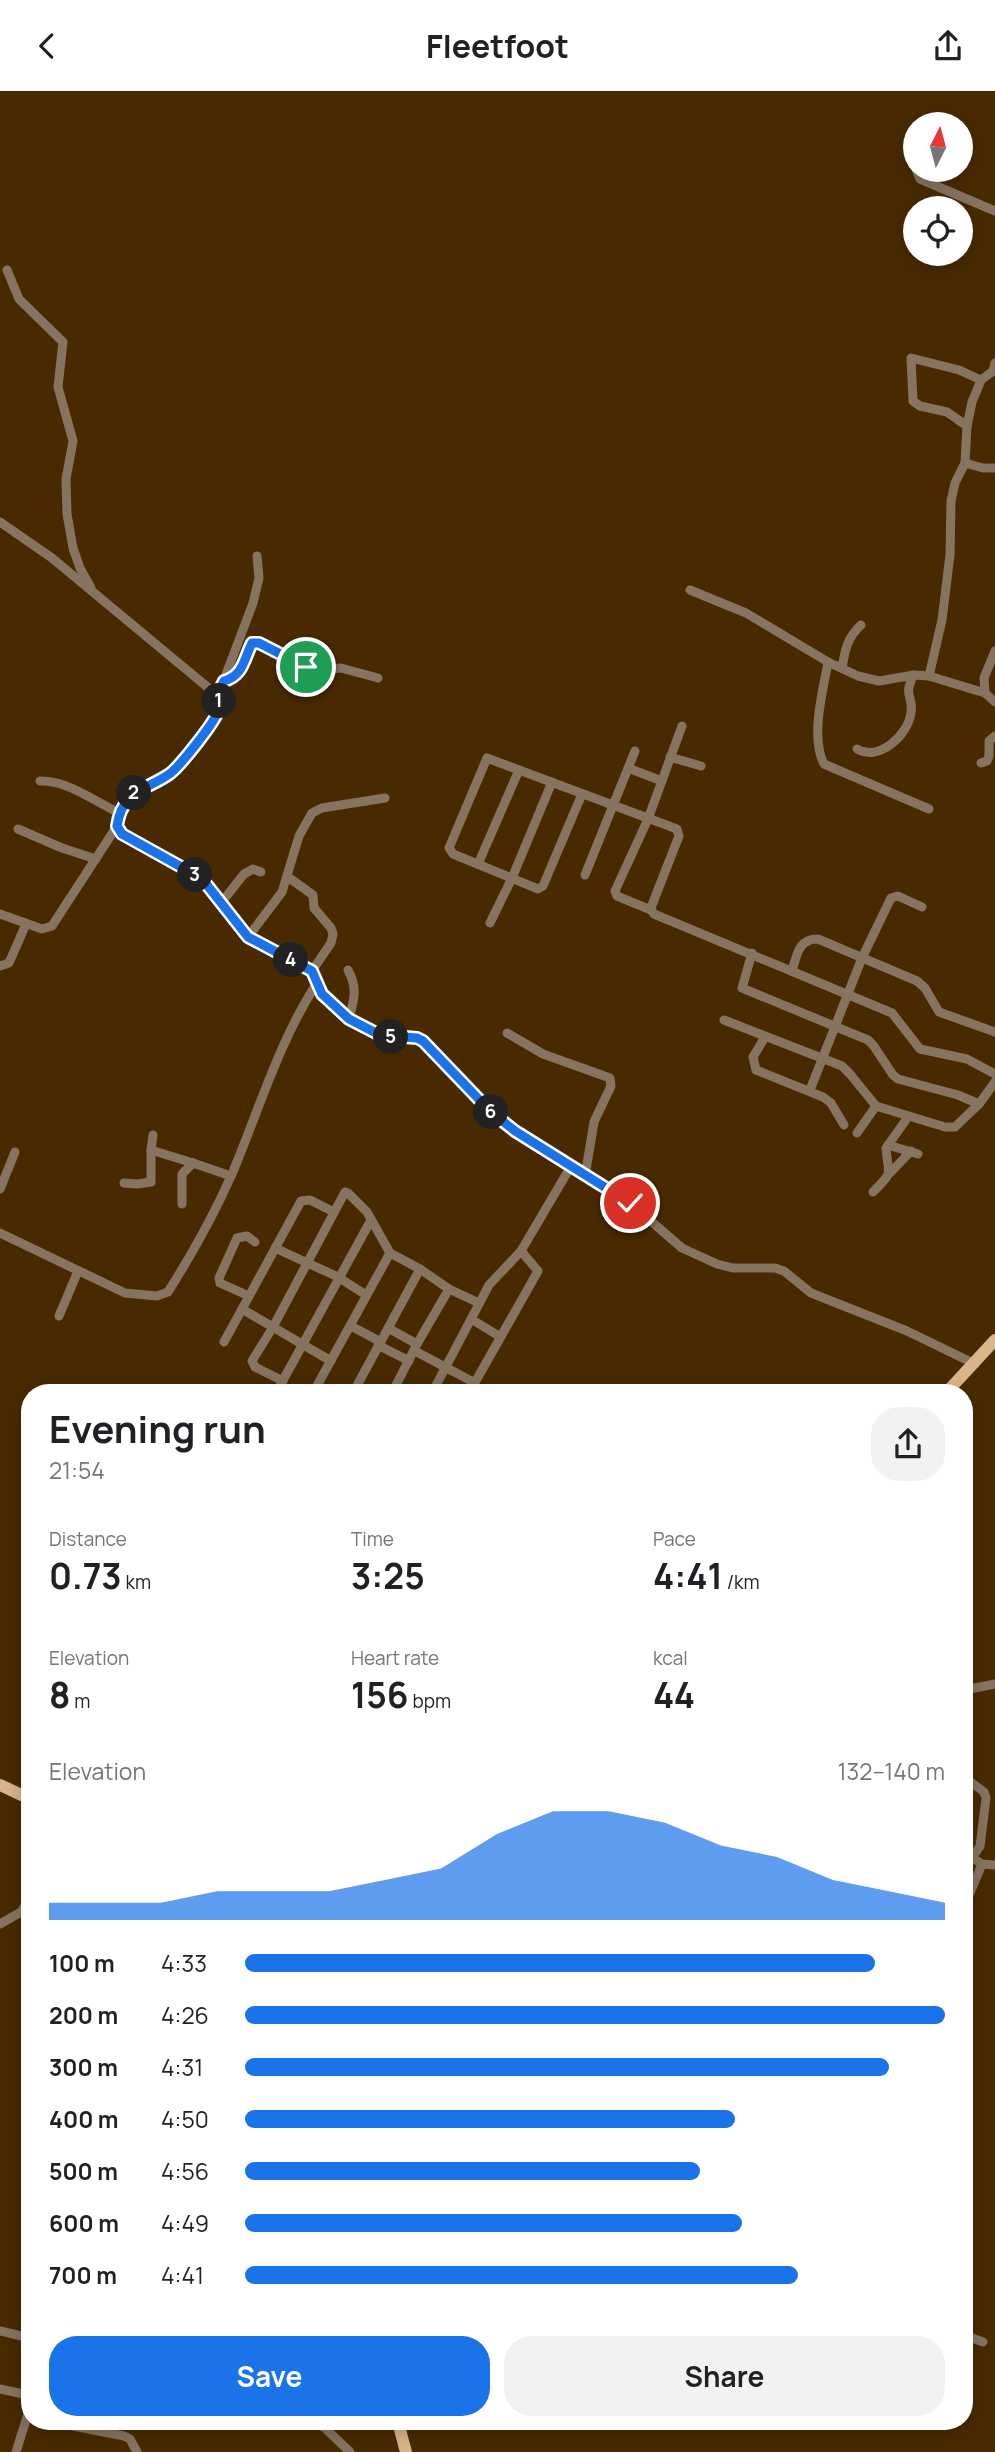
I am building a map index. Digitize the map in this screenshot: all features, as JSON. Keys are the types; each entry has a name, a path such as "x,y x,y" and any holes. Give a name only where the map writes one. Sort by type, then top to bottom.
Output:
{"main road":[{"path":"955,1384 995,1339"},
{"path":"0,1785 21,1796"},
{"path":"400,2430 406,2452"}],"street":[{"path":"926,182 975,205 995,211"},
{"path":"7,270 19,299 63,342 58,387 74,441 66,479 67,515 77,558 94,594"},
{"path":"967,426 947,412 920,406 913,401 911,358 959,370 981,380"},
{"path":"929,676 942,620 950,555 951,501 955,483 965,463 967,426 972,402 981,380 993,371 995,363"},
{"path":"965,463 995,468"},
{"path":"0,522 52,558 217,695 219,704 218,712 179,766 170,774 135,792 119,813 117,826 51,926 43,929 0,914"},
{"path":"217,695 253,603 259,578 257,556"},
{"path":"690,590 746,613 828,663 858,676 879,681 914,675 929,676 985,692 995,702"},
{"path":"842,668 847,642 861,625"},
{"path":"224,681 239,673 252,643 259,643 306,667 318,670 341,668 378,678"},
{"path":"985,692 984,678 995,651"},
{"path":"828,663 818,727 824,764 929,809"},
{"path":"857,749 864,753 876,753 888,747 903,731 912,710 907,689 914,675"},
{"path":"682,726 648,819 615,894 653,913 892,1013 920,1049 967,1059 995,1074"},
{"path":"981,762 987,761 989,741 995,736"},
{"path":"585,875 635,751"},
{"path":"670,757 701,767"},
{"path":"582,794 543,886 538,889 453,854 449,848 484,759 489,758 677,829 679,836 651,910"},
{"path":"628,768 662,781"},
{"path":"478,864 519,770"},
{"path":"40,781 62,784 119,813"},
{"path":"490,923 552,782"},
{"path":"248,937 282,892 299,836 312,813 322,808 385,798"},
{"path":"117,826 122,834 194,874 207,885 248,937 312,971 322,994 349,1019 380,1035 417,1038 423,1041 491,1112 515,1131 630,1203 682,1248 733,1268 775,1268 784,1271 811,1293 907,1331 975,1364"},
{"path":"18,829 96,859"},
{"path":"221,903 244,874 253,869 261,872"},
{"path":"288,877 313,895 314,908 333,934 331,943 312,971"},
{"path":"810,1090 862,958 891,898 898,896 922,907"},
{"path":"0,966 9,963 26,924"},
{"path":"792,971 801,944 808,939 818,939 918,981 939,1012 995,1032"},
{"path":"752,953 742,988 873,1045 893,1076 898,1079 958,1095 979,1104"},
{"path":"348,971 356,992 349,1019"},
{"path":"0,1233 125,1293 164,1295 210,1221 299,1011 317,983"},
{"path":"724,1020 846,1069 876,1107 945,1127 955,1127 979,1104 995,1082"},
{"path":"507,1033 550,1057 610,1078 611,1086 594,1122 585,1176"},
{"path":"765,1037 753,1057 756,1070 810,1090 831,1103 844,1125"},
{"path":"857,1133 876,1107"},
{"path":"890,1173 886,1152 908,1117"},
{"path":"124,1183 151,1182 153,1135"},
{"path":"873,1192 914,1152 888,1146"},
{"path":"151,1150 231,1176"},
{"path":"0,1189 15,1151"},
{"path":"182,1205 182,1174 193,1163"},
{"path":"437,1384 479,1303 495,1278 522,1249 571,1166"},
{"path":"283,1381 252,1363 343,1194 348,1192 371,1220 390,1254 420,1269 449,1289 479,1303"},
{"path":"224,1342 301,1201 310,1200 334,1212"},
{"path":"281,1384 371,1220"},
{"path":"249,1296 220,1283 219,1278 237,1238 247,1236 255,1242"},
{"path":"275,1248 338,1277 366,1295"},
{"path":"388,1328 475,1383 499,1336 538,1272 522,1249"},
{"path":"318,1384 390,1254"},
{"path":"358,1384 420,1269"},
{"path":"59,1316 78,1271"},
{"path":"397,1384 449,1289"},
{"path":"242,1309 331,1361"},
{"path":"471,1319 499,1336"},
{"path":"351,1325 409,1361"},
{"path":"973,1688 995,1684"},
{"path":"973,1784 984,1792 986,1798 980,1846 973,1853"},
{"path":"973,1858 982,1864 995,1865"},
{"path":"973,1886 982,1864"},
{"path":"0,1924 21,1912"},
{"path":"0,2331 21,2336"},
{"path":"973,2338 984,2342"},
{"path":"0,2389 21,2394"},
{"path":"16,2452 24,2430"},
{"path":"94,2430 130,2439 137,2452"},
{"path":"328,2430 350,2452"}],"route":[{"path":"306,667 259,643 252,643 239,673 224,681 217,695 218,712 213,720 179,766 170,774 135,792 119,813 117,826 122,834 194,874 207,885 248,937 312,971 322,994 349,1019 380,1035 417,1038 423,1041 491,1112 515,1131 630,1203"}]}
